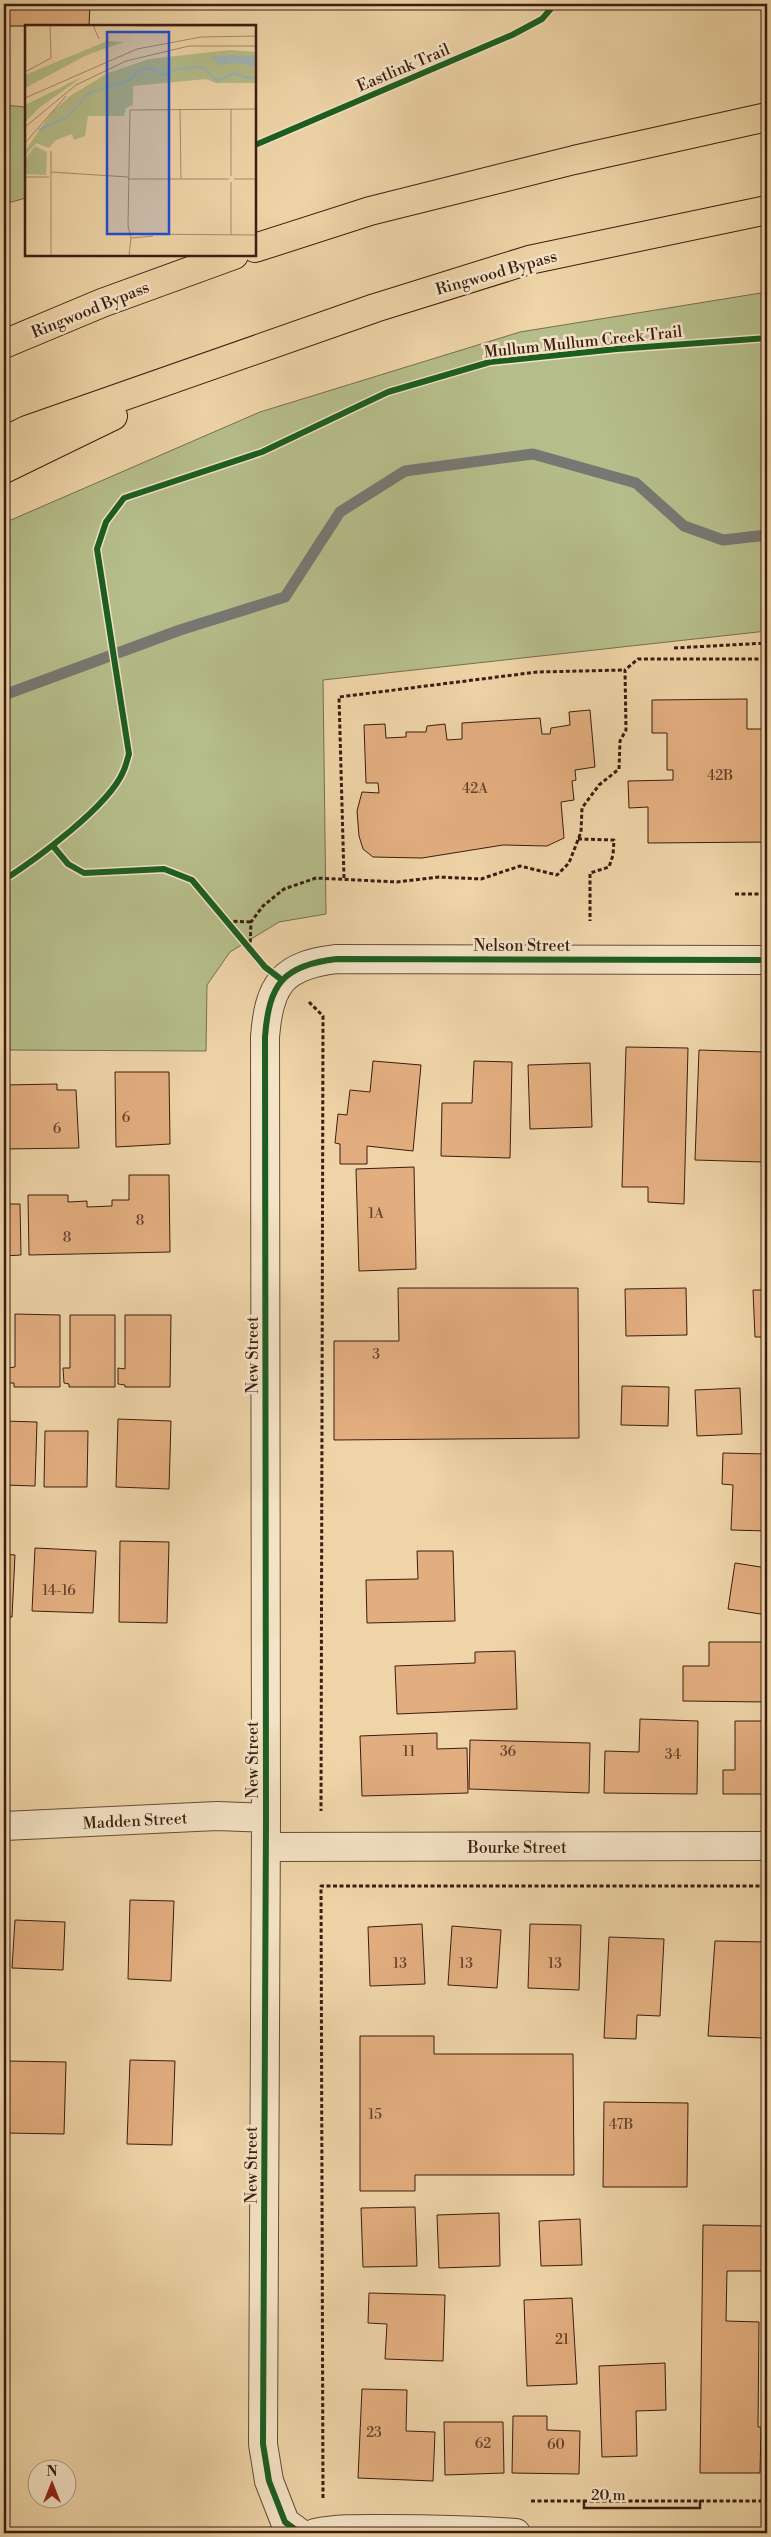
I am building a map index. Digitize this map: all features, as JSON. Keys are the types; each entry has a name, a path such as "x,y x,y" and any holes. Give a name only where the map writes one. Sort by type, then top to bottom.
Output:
{"highway":[{"path":"256,248 398,204 574,160 767,117"},
{"name":"Ringwood Bypass","path":"231,358 375,308 529,260 767,210"},
{"name":"Ringwood Bypass","path":"4,344 102,303 231,256"},
{"path":"4,441 27,430 231,358"},
{"path":"4,469 231,358"}],"street":[{"name":"Nelson Street","path":"282,980 296,969 313,961 337,959 767,960"},
{"name":"New Street","path":"282,980 269,1003 265,1038 266,1847 263,2444 269,2481 285,2522 300,2533"},
{"name":"Madden Street","path":"4,1826 217,1816 266,1818"},
{"name":"Bourke Street","path":"266,1847 767,1846"},
{"path":"322,2532 462,2530 516,2533"}],"path":[{"path":"674,648 767,643"},
{"path":"344,878 339,697 537,672 625,670 638,659 767,659"},
{"path":"250,949 252,922 263,906 284,889 316,878 397,882 439,877 481,879 520,866 557,875 569,863 581,832 582,808 599,785 619,769 620,741 626,730 625,670"},
{"path":"578,839 614,840 613,855 609,867 590,873 590,921"},
{"path":"735,894 767,894"},
{"path":"221,914 233,928"},
{"path":"227,921 252,922"},
{"path":"244,942 265,967 282,980"},
{"path":"306,1000 323,1016 321,1811"},
{"path":"322,2532 321,1886 767,1886"},
{"path":"530,2501 767,2501"}],"green space":[{"path":"4,105 25,107 25,198 4,204"},
{"path":"767,292 767,631 323,680 326,914 279,922 230,952 207,985 206,1051 4,1050 4,523 260,412 520,332"}],"building":[{"path":"4,4 90,4 89,25 4,26"},
{"path":"747,699 747,729 767,729 767,842 648,843 648,807 629,808 628,781 673,780 673,770 667,770 667,733 652,733 652,700"},
{"path":"590,710 595,767 575,770 576,780 572,781 574,800 561,802 564,838 547,846 503,845 422,858 373,857 363,849 359,836 357,811 362,792 379,793 378,783 366,783 364,725 385,724 386,738 406,737 406,732 426,732 427,726 445,724 447,740 462,739 462,723 540,718 542,734 550,734 551,728 570,725 569,712"},
{"path":"626,1047 688,1048 684,1204 648,1202 648,1187 622,1187"},
{"path":"699,1050 765,1052 762,1162 695,1160"},
{"path":"373,1061 421,1065 413,1151 367,1146 367,1164 340,1164 340,1144 335,1143 338,1114 347,1115 350,1090 370,1092"},
{"path":"474,1061 512,1062 510,1158 441,1156 442,1103 472,1103"},
{"path":"590,1063 592,1127 530,1129 528,1065"},
{"path":"115,1072 169,1072 170,1144 116,1147"},
{"path":"57,1084 57,1090 76,1090 79,1148 4,1149 4,1085"},
{"path":"414,1167 416,1269 359,1271 356,1169"},
{"path":"129,1175 169,1175 170,1252 29,1255 28,1195 68,1195 68,1202 87,1201 87,1207 112,1206 112,1200 129,1200"},
{"path":"4,1204 20,1204 21,1255 4,1256"},
{"path":"398,1288 578,1288 579,1438 334,1440 334,1341 399,1341"},
{"path":"686,1288 687,1335 626,1336 625,1289"},
{"path":"753,1290 767,1290 767,1337 755,1337"},
{"path":"4,1313 5,1314 4,1385"},
{"path":"15,1314 60,1315 60,1387 14,1387 14,1383 9,1383 8,1368 15,1367"},
{"path":"70,1315 115,1315 115,1387 69,1387 69,1384 64,1383 63,1368 70,1368"},
{"path":"125,1315 171,1315 170,1387 125,1387 125,1385 118,1384 118,1368 125,1369"},
{"path":"622,1386 669,1387 668,1426 621,1425"},
{"path":"740,1388 742,1434 697,1436 695,1390"},
{"path":"118,1419 171,1421 169,1489 116,1487"},
{"path":"4,1421 37,1422 35,1486 4,1485"},
{"path":"45,1431 88,1431 87,1487 44,1487"},
{"path":"723,1453 767,1454 767,1531 731,1530 733,1485 722,1484"},
{"path":"120,1541 169,1542 167,1623 119,1622"},
{"path":"35,1548 96,1551 93,1613 32,1611"},
{"path":"417,1551 453,1551 455,1621 367,1623 366,1580 418,1579"},
{"path":"4,1554 15,1555 12,1617 4,1617"},
{"path":"735,1563 767,1568 767,1615 728,1609"},
{"path":"709,1642 767,1642 767,1702 683,1701 683,1666 709,1666"},
{"path":"515,1651 517,1709 397,1714 395,1666 475,1663 475,1652"},
{"path":"640,1719 698,1721 697,1794 604,1793 605,1751 639,1752"},
{"path":"735,1721 767,1721 767,1794 723,1794 723,1770 735,1770"},
{"path":"437,1733 437,1749 467,1748 468,1793 362,1796 360,1736"},
{"path":"470,1740 590,1743 589,1793 469,1789"},
{"path":"130,1900 174,1901 171,1981 128,1979"},
{"path":"15,1920 65,1922 63,1970 12,1968"},
{"path":"422,1924 425,1984 370,1986 368,1927"},
{"path":"530,1924 581,1925 579,1990 528,1988"},
{"path":"452,1926 501,1930 497,1988 448,1985"},
{"path":"609,1937 664,1939 660,2016 637,2015 636,2039 604,2038"},
{"path":"715,1941 767,1942 764,2038 708,2036"},
{"path":"360,2036 434,2036 434,2054 573,2054 574,2175 415,2175 415,2191 360,2191"},
{"path":"130,2060 175,2061 172,2145 127,2144"},
{"path":"8,2061 66,2062 64,2134 6,2133"},
{"path":"604,2102 688,2103 687,2187 603,2187"},
{"path":"415,2207 417,2266 363,2267 361,2208"},
{"path":"499,2213 500,2266 439,2268 437,2215"},
{"path":"580,2219 582,2265 541,2266 539,2221"},
{"path":"703,2225 767,2226 767,2271 727,2271 726,2321 759,2322 758,2427 761,2427 760,2473 700,2473"},
{"path":"369,2293 445,2295 443,2361 385,2359 387,2324 368,2323"},
{"path":"572,2298 577,2384 527,2386 524,2300"},
{"path":"665,2363 666,2410 636,2411 637,2456 602,2457 599,2366"},
{"path":"362,2389 407,2390 406,2431 435,2432 433,2481 358,2478"},
{"path":"513,2416 547,2416 547,2430 580,2431 579,2474 512,2473"},
{"path":"444,2422 503,2422 504,2473 445,2475"}],"waterway":[{"path":"4,695 180,630 285,597 340,512 405,471 533,454 636,483 684,526 723,540 767,535"}],"cycle path":[{"name":"Eastlink Trail","path":"256,145 512,35 542,19 555,4"},
{"name":"Mullum Mullum Creek Trail","path":"4,880 52,846 103,801 115,786 126,765 129,754 97,549 106,522 124,498 262,452 388,392 490,362 617,349 767,338"},
{"path":"53,846 68,864 84,873 164,869 192,880 265,967 282,980"},
{"path":"300,2533 285,2522 269,2481 263,2444 266,1818 265,1037 270,1004 275,991 291,973 303,966 337,959 767,960"}]}
